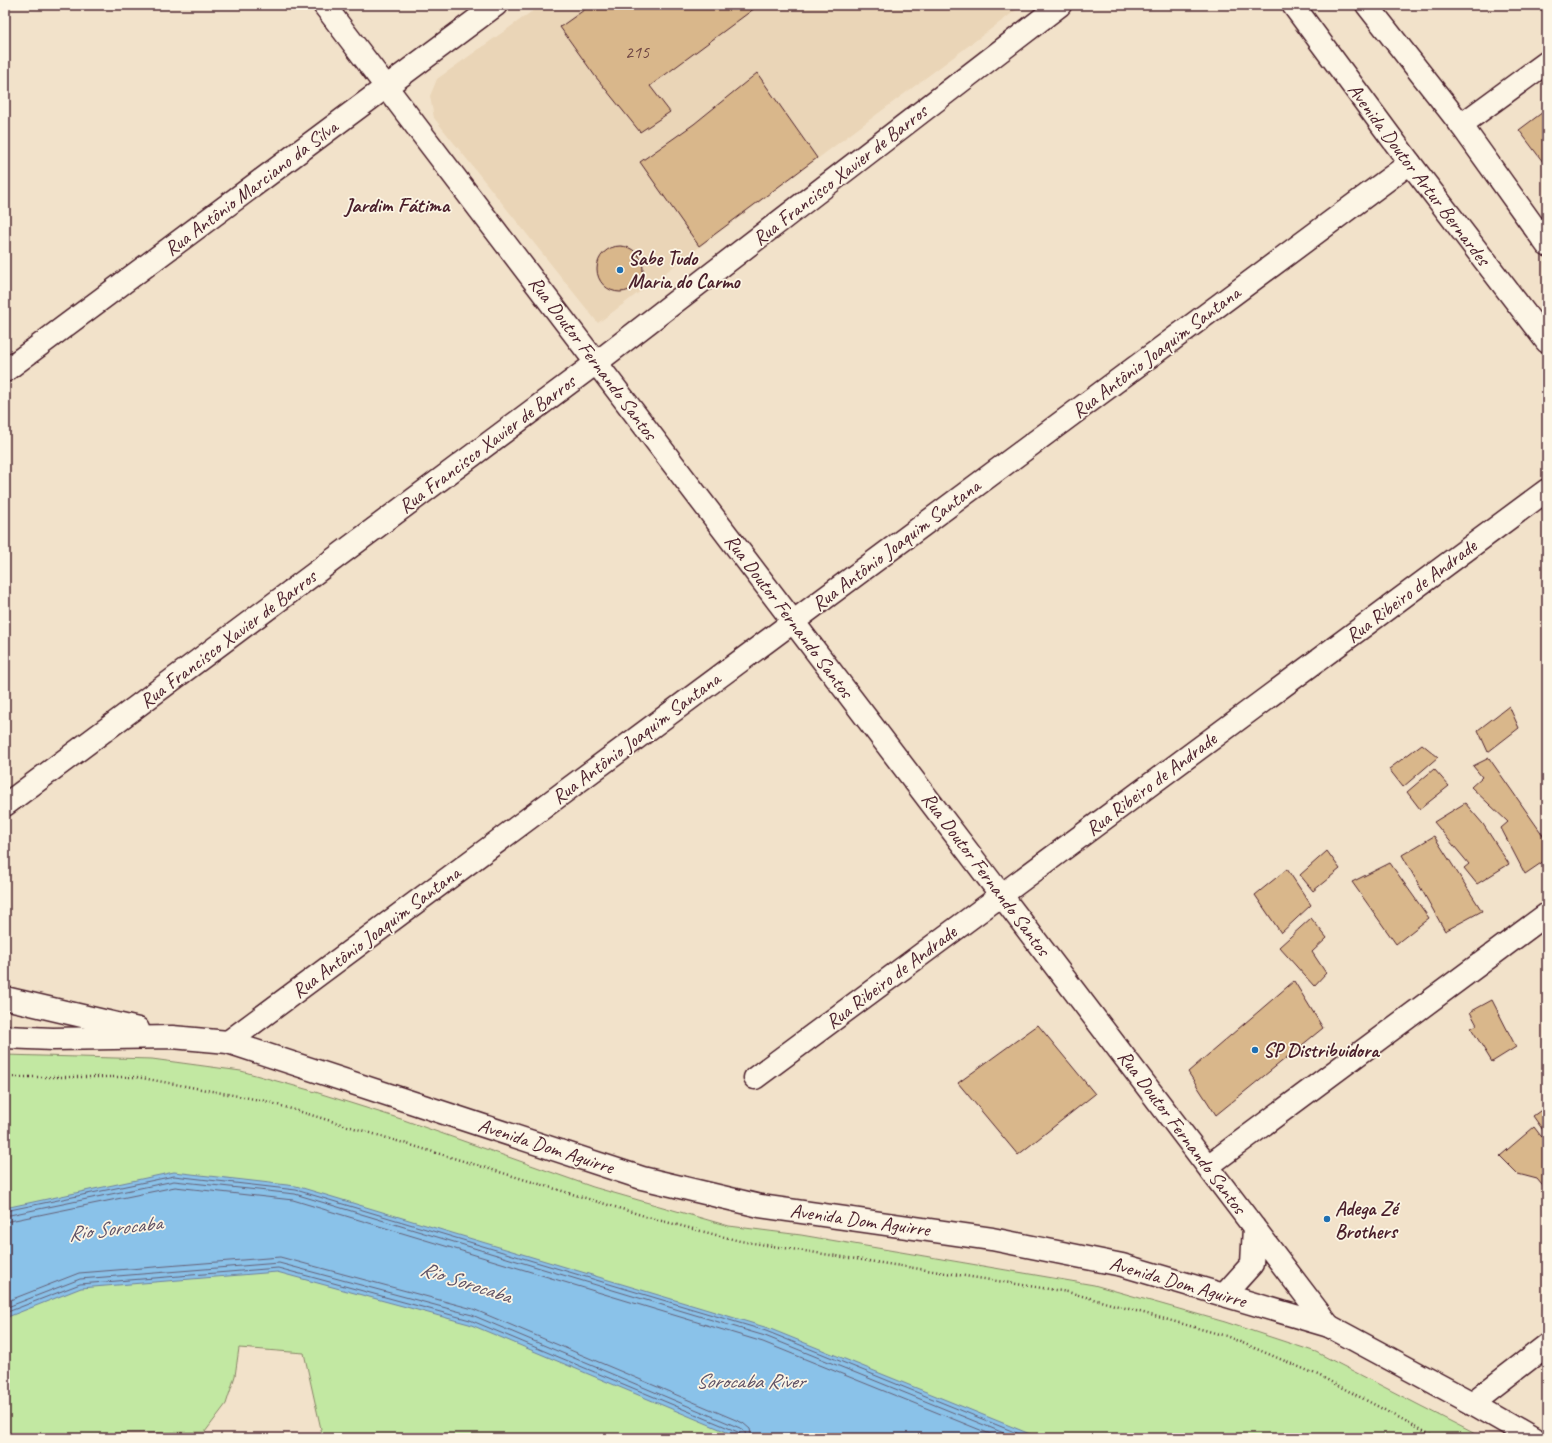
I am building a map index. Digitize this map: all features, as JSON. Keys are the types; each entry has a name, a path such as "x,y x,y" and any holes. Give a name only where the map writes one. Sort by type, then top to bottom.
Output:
{"street":[{"name":"Rua Doutor Fernando Santos","path":"324,5 1330,1326"},
{"name":"Rua Antônio Marciano da Silva","path":"5,371 496,5"},
{"name":"Rua Francisco Xavier de Barros","path":"5,805 596,362 1060,5"},
{"name":"Avenida Doutor Artur Bernardes","path":"1293,5 1410,163 1547,342"},
{"path":"1367,5 1461,126 1547,244"},
{"path":"1461,126 1547,62"},
{"name":"Rua Antônio Joaquim Santana","path":"228,1042 1410,163"},
{"name":"Rua Ribeiro de Andrade","path":"755,1078 1547,490"},
{"path":"1208,1166 1547,914"},
{"name":"Avenida Dom Aguirre","path":"5,998 172,1037"},
{"name":"Avenida Dom Aguirre","path":"5,1037 52,1039 172,1037 228,1042 642,1178 760,1206 992,1239 1122,1265 1330,1326 1472,1402 1533,1438"},
{"name":"Rua Doutor Fernando Santos","path":"1224,1295 1252,1264 1254,1227"},
{"path":"1472,1402 1547,1345"}],"shaded area":[{"path":"541,5 1023,5 598,323 434,118 430,96 437,79"}],"green space":[{"path":"5,1055 152,1059 241,1071 309,1090 401,1119 593,1187 729,1226 801,1235 1094,1285 1225,1322 1316,1352 1483,1438 323,1438 304,1353 239,1348 235,1376 226,1404 205,1432 116,1433 95,1438 5,1438"}],"water":[{"name":"Sorocaba River","path":"174,1172 296,1186 768,1328 1040,1438 741,1438 469,1324 277,1272 81,1288 5,1318 5,1208"}],"building":[{"path":"591,5 759,5 650,86 670,112 640,132 595,76 560,27"},
{"path":"757,73 817,158 699,246 640,162 694,124"},
{"path":"1547,109 1547,165 1546,166 1519,130"},
{"name":"Sabe Tudo Maria do Carmo","path":"620,246 633,250 639,256 643,269 639,282 633,288 620,292 607,288 601,282 597,269 601,256 607,250"},
{"path":"1509,706 1519,728 1488,752 1478,730"},
{"path":"1422,744 1438,757 1403,787 1389,769"},
{"path":"1489,758 1547,841 1547,859 1525,874 1501,828 1508,822 1471,787 1482,777 1473,766"},
{"path":"1434,769 1449,786 1420,809 1407,792"},
{"path":"1465,803 1483,824 1509,864 1477,884 1464,868 1469,864 1434,822"},
{"path":"1434,836 1482,911 1445,931 1402,855"},
{"path":"1327,851 1340,869 1313,891 1300,875"},
{"path":"1390,863 1429,918 1396,944 1352,882"},
{"path":"1287,869 1311,905 1281,933 1255,895"},
{"path":"1311,918 1327,938 1312,952 1326,973 1314,986 1279,947"},
{"name":"SP Distribuidora","path":"1294,981 1323,1028 1216,1115 1188,1072"},
{"path":"1492,1000 1516,1047 1492,1062 1471,1028 1477,1025 1470,1012"},
{"path":"1038,1025 1095,1094 1018,1155 958,1083"},
{"path":"1547,1106 1547,1131 1545,1133 1533,1116"},
{"path":"1534,1127 1547,1144 1547,1191 1537,1179 1518,1174 1500,1156"}],"place":[{"name":"Sabe Tudo Maria do Carmo","path":"620,270"},
{"name":"SP Distribuidora","path":"1255,1050"},
{"name":"Adega Zé Brothers","path":"1327,1219"}],"district":[{"name":"Jardim Fátima","path":"397,205"}],"water label":[{"name":"Rio Sorocaba","path":"115,1228"},
{"name":"Rio Sorocaba","path":"466,1282"}]}
